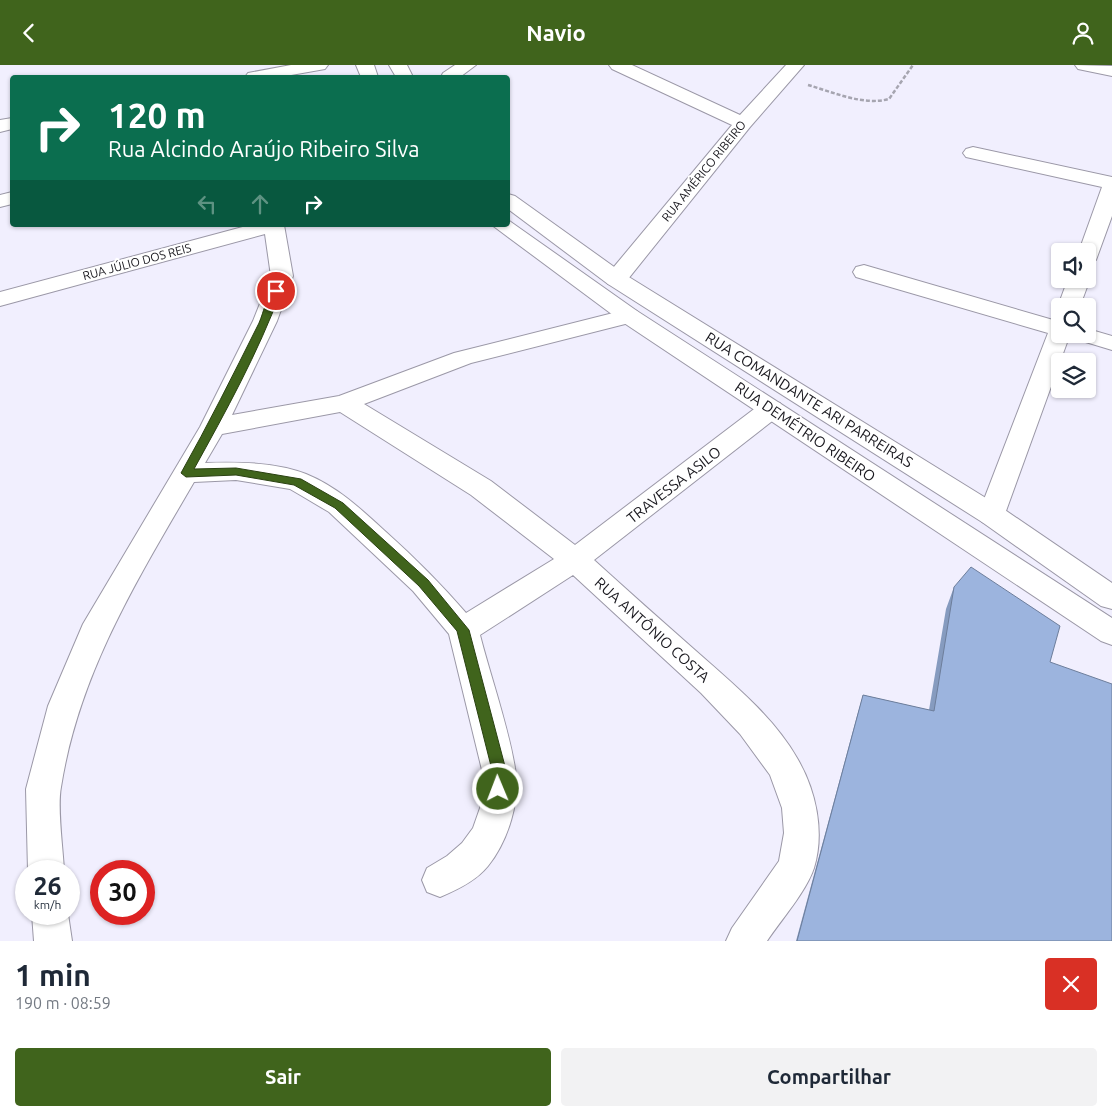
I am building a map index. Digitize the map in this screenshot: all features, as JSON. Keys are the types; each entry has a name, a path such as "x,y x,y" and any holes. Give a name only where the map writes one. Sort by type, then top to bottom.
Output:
{"street":[{"path":"265,75 320,65"},
{"path":"452,75 467,65"},
{"path":"618,65 744,123"},
{"path":"1084,65 1112,71"},
{"name":"RUA AMÉRICO RIBEIRO","path":"616,279 744,123 789,72"},
{"path":"973,153 1112,183"},
{"path":"1092,243 1112,187"},
{"name":"RUA COMANDANTE ARI PARREIRAS","path":"510,201 616,279 992,515 1112,598"},
{"name":"RUA JÚLIO DOS REIS","path":"0,299 267,227"},
{"path":"45,860 43,789 64,706 94,632 213,427 265,321 282,276 274,227"},
{"name":"RUA DEMÉTRIO RIBEIRO","path":"505,227 629,316 1112,633"},
{"path":"864,272 1051,327"},
{"path":"213,427 344,403 463,358 629,316"},
{"path":"1096,339 1112,343"},
{"path":"992,515 1055,343"},
{"name":"RUA ANTÔNIO COSTA","path":"344,403 481,488 575,561 719,690 752,723 784,768 799,808 802,833 796,867 745,941"},
{"name":"TRAVESSA ASILO","path":"463,630 575,561 772,409"},
{"path":"186,473 245,473 297,481 312,489 339,505 423,583 463,630 499,770 497,808 488,835 475,855 440,881"},
{"path":"51,925 53,941"}],"path":[{"path":"789,72 857,98 883,102 889,99 913,65"}],"building":[{"path":"971,567 1060,626 1050,662 1112,684 1112,941 797,941 863,695 934,711 954,587"}],"route":[{"path":"276,291 265,321 222,409 186,473 236,471 297,481 339,505 423,583 463,630 499,770 498,789"}]}
